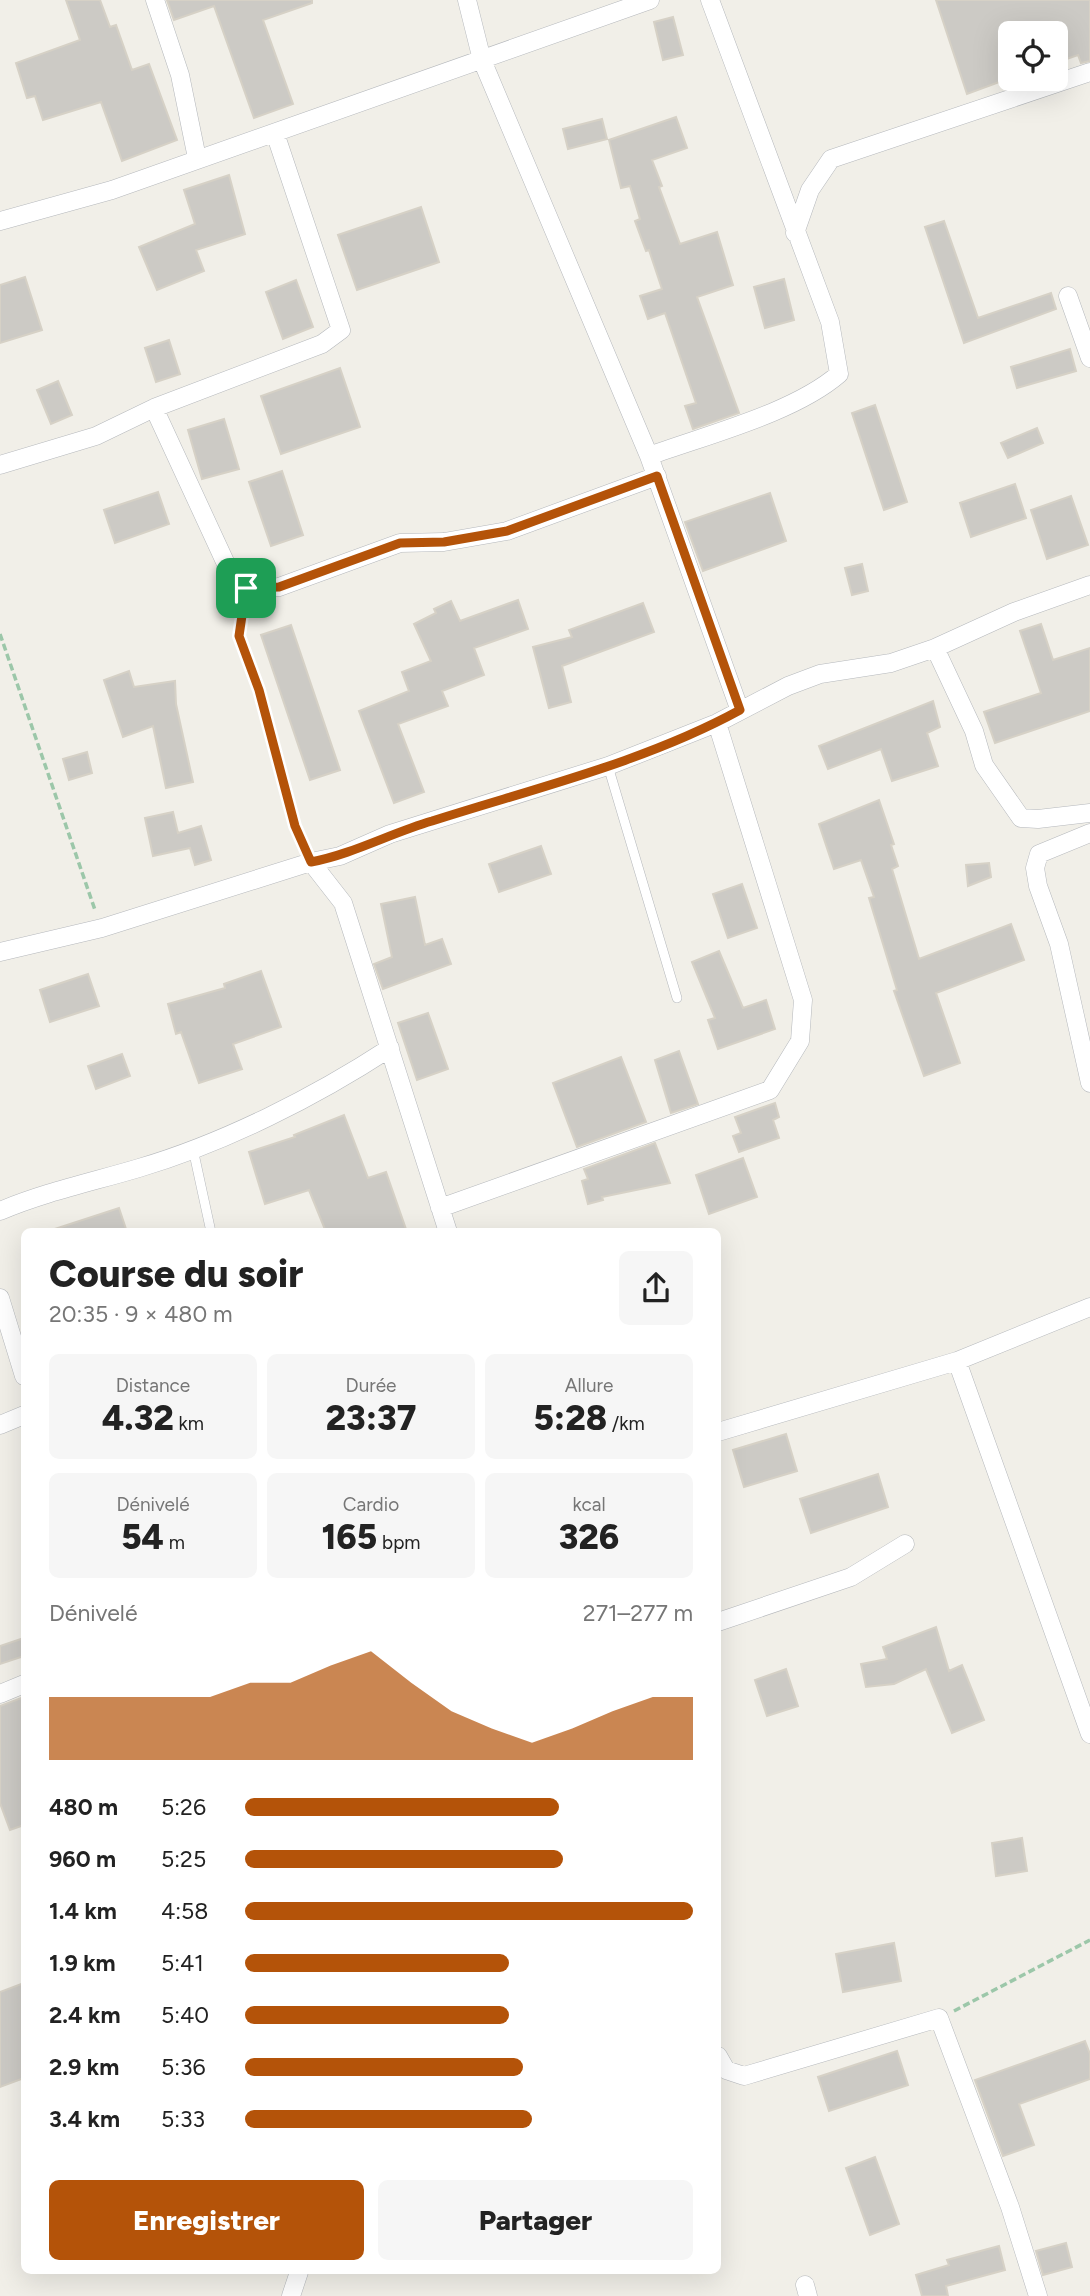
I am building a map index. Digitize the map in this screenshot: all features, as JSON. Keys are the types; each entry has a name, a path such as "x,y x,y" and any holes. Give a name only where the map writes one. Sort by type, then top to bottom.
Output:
{"street":[{"path":"155,0 180,75 197,158"},
{"path":"467,0 482,60 657,476 740,710"},
{"path":"0,221 112,190 650,0"},
{"path":"649,456 790,404 820,390 839,374 830,322 710,0"},
{"path":"795,233 810,190 831,159 1090,72"},
{"path":"0,465 96,436 154,408 322,344 341,330 275,133"},
{"path":"1068,296 1090,358"},
{"path":"154,408 227,566 246,588 279,587 400,543 444,542 507,531 657,476"},
{"path":"0,952 102,928 311,862 340,856 390,834 608,765 717,723 820,674 891,663 935,649 1014,612 1090,585"},
{"path":"935,649 974,731 984,765 1021,817 1038,819 1090,813"},
{"path":"440,1208 770,1090 800,1041 803,1000 717,723"},
{"path":"1090,833 1039,854 1035,868 1059,944 1090,1083"},
{"path":"311,862 343,903 448,1228"},
{"path":"0,1210 65,1186 139,1168 193,1149 292,1104 348,1075 390,1048"},
{"path":"0,1298 21,1366"},
{"path":"721,1431 957,1361 1090,1307"},
{"path":"957,1361 1050,1614 1090,1734"},
{"path":"0,1425 21,1416"},
{"path":"721,1621 851,1577 905,1544"},
{"path":"0,1694 21,1685"},
{"path":"721,2061 726,2070 744,2076 939,2018 1010,2207 1038,2296"},
{"path":"291,2296 298,2274"}],"lane":[{"path":"608,765 677,998"},
{"path":"193,1149 210,1228"}],"path":[{"path":"246,588 239,636 259,690 295,826 311,862"},
{"path":"0,634 102,928"},
{"path":"939,2018 1090,1940"}],"building":[{"path":"66,0 100,0 110,27 116,25 132,70 149,64 177,140 122,161 101,102 43,120 35,96 27,98 16,63 80,40"},
{"path":"167,0 312,0 312,3 263,20 293,104 254,118 214,6 174,20"},
{"path":"936,0 1090,0 1090,61 1081,63 1078,55 1068,58 1068,21 998,21 998,82 967,94"},
{"path":"673,17 683,55 663,60 654,22"},
{"path":"676,117 687,148 652,160 662,186 659,187 680,244 717,232 733,285 697,297 739,413 693,429 685,406 696,403 665,313 648,319 640,296 662,289 649,250 646,251 635,221 640,219 630,186 621,188 609,140"},
{"path":"602,119 607,139 568,149 563,129"},
{"path":"229,175 245,234 196,250 204,271 157,290 139,247 195,224 184,190"},
{"path":"421,207 439,262 357,290 338,235"},
{"path":"944,221 978,318 1051,293 1056,309 964,343 925,227"},
{"path":"25,277 42,330 0,343 0,285"},
{"path":"784,279 794,320 765,328 754,287"},
{"path":"296,280 313,327 283,339 266,292"},
{"path":"169,340 180,374 156,382 145,348"},
{"path":"1070,349 1076,371 1017,388 1011,367"},
{"path":"340,368 360,427 281,454 261,396"},
{"path":"58,381 72,415 51,424 37,390"},
{"path":"875,405 907,502 884,510 852,413"},
{"path":"224,419 239,469 202,479 188,430"},
{"path":"1037,428 1043,443 1008,458 1001,443"},
{"path":"282,471 303,535 271,546 249,482"},
{"path":"1015,484 1026,518 971,537 960,503"},
{"path":"158,492 169,524 115,543 104,510"},
{"path":"770,493 786,541 703,571 685,522"},
{"path":"1071,496 1088,545 1047,559 1031,510"},
{"path":"862,564 868,591 852,595 845,568"},
{"path":"518,600 528,629 474,648 484,675 442,691 448,706 398,724 424,792 394,803 359,711 409,691 402,672 431,661 414,624 436,613 434,609 451,601 460,621"},
{"path":"643,603 654,632 562,666 571,702 549,708 533,647 572,637 569,630"},
{"path":"1041,624 1053,660 1090,648 1090,711 995,743 984,712 1041,693 1020,631"},
{"path":"291,625 340,770 310,780 261,635"},
{"path":"129,671 134,687 175,681 176,704 193,782 166,788 153,726 123,737 104,680"},
{"path":"933,701 940,727 927,733 938,766 892,781 881,749 828,769 819,746"},
{"path":"87,752 92,773 69,780 63,759"},
{"path":"879,800 894,844 891,845 898,866 892,869 919,959 1011,924 1024,960 936,993 960,1063 924,1076 894,991 897,990 869,898 874,897 861,860 834,869 819,824"},
{"path":"173,812 178,833 201,826 211,860 195,865 190,848 153,856 145,818"},
{"path":"541,846 551,874 499,892 489,864"},
{"path":"989,863 991,877 968,886 966,865"},
{"path":"742,884 757,928 728,938 713,894"},
{"path":"415,897 425,945 442,939 451,964 383,989 374,964 392,957 381,904"},
{"path":"719,951 743,1008 766,1000 775,1029 718,1049 708,1020 715,1018 692,962"},
{"path":"261,971 281,1027 233,1044 242,1069 199,1083 181,1032 176,1034 168,1004 225,988 224,984"},
{"path":"88,974 99,1006 50,1022 40,990"},
{"path":"428,1013 448,1069 417,1080 398,1023"},
{"path":"679,1051 698,1104 671,1113 655,1060"},
{"path":"122,1054 130,1076 96,1089 88,1066"},
{"path":"621,1057 646,1122 577,1147 553,1083"},
{"path":"775,1103 779,1117 773,1120 779,1138 739,1152 733,1136 741,1133 735,1117"},
{"path":"344,1115 368,1178 386,1172 406,1228 324,1228 309,1190 265,1204 249,1152 295,1137 294,1135"},
{"path":"655,1143 670,1183 602,1197 603,1200 588,1204 582,1181 588,1179 584,1169"},
{"path":"743,1158 757,1197 709,1214 696,1175"},
{"path":"119,1208 126,1228 58,1228"},
{"path":"786,1434 797,1471 744,1487 733,1450"},
{"path":"878,1474 888,1507 811,1533 800,1499"},
{"path":"936,1627 949,1671 962,1665 984,1720 952,1733 926,1669 894,1684 866,1687 861,1664 887,1659 883,1647"},
{"path":"21,1639 21,1657 0,1664 0,1646"},
{"path":"786,1669 798,1706 767,1716 755,1680"},
{"path":"21,1698 21,1826 10,1830 0,1803 0,1706"},
{"path":"1022,1838 1027,1871 996,1876 992,1843"},
{"path":"894,1943 901,1981 843,1992 836,1954"},
{"path":"21,1984 21,2079 0,2087 0,1992"},
{"path":"1085,2041 1090,2054 1090,2079 1019,2104 1034,2145 1003,2156 975,2080"},
{"path":"897,2051 908,2085 829,2111 818,2077"},
{"path":"875,2157 899,2224 870,2235 846,2168"},
{"path":"1066,2243 1072,2267 1043,2275 1036,2251"},
{"path":"999,2246 1005,2270 946,2286 948,2296 922,2296 916,2275 949,2265 947,2260"}],"route":[{"path":"657,476 740,710 717,723 608,765 390,834 340,856 311,862 295,826 259,690 239,636 246,588 279,587 400,543 444,542 507,531 657,476"}]}
